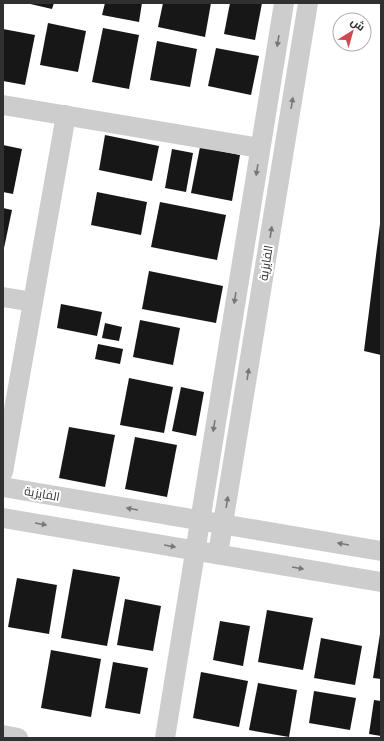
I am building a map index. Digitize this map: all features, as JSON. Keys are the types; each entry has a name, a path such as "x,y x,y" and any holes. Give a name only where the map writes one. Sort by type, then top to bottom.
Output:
{"street":[{"name":"الفايزية","path":"165,738 194,550 284,3"},
{"name":"الفايزية","path":"218,554 308,3"},
{"path":"3,104 260,148"},
{"path":"3,472 66,115"},
{"path":"3,297 33,302"},
{"name":"الفايزية","path":"3,487 199,521 223,523 381,551"},
{"path":"3,518 381,582"},
{"path":"3,735 18,738"}],"building":[{"path":"26,3 54,3 52,9"},
{"path":"105,3 142,3 139,22 102,15"},
{"path":"163,3 211,3 205,37 158,27"},
{"path":"230,3 262,3 255,40 224,34"},
{"path":"48,23 86,31 78,72 40,65"},
{"path":"103,28 139,35 129,89 92,82"},
{"path":"3,29 35,35 25,85 3,81"},
{"path":"157,41 197,49 190,87 150,80"},
{"path":"216,48 259,56 251,95 208,86"},
{"path":"105,135 159,146 152,181 99,170"},
{"path":"3,145 22,149 13,194 3,192"},
{"path":"200,147 240,155 232,201 191,193"},
{"path":"172,149 193,153 186,192 165,188"},
{"path":"97,192 147,202 141,235 91,225"},
{"path":"160,202 226,215 217,260 151,247"},
{"path":"3,208 12,210 4,248 3,248"},
{"path":"381,224 381,355 364,351"},
{"path":"149,271 223,286 216,323 142,309"},
{"path":"61,304 102,312 97,336 57,328"},
{"path":"140,320 180,328 173,365 133,357"},
{"path":"105,323 122,327 119,341 102,338"},
{"path":"98,344 123,349 120,364 95,359"},
{"path":"129,378 173,387 164,433 120,425"},
{"path":"181,387 204,392 196,436 172,431"},
{"path":"69,427 115,435 105,487 59,478"},
{"path":"135,437 177,445 167,497 125,489"},
{"path":"73,569 120,577 107,646 61,638"},
{"path":"17,578 57,585 49,634 8,627"},
{"path":"125,599 161,606 153,651 117,645"},
{"path":"267,610 313,618 303,670 258,662"},
{"path":"220,621 250,626 243,666 213,660"},
{"path":"381,634 381,679 373,678"},
{"path":"321,638 362,646 355,685 314,678"},
{"path":"51,650 101,659 91,717 41,708"},
{"path":"113,662 148,668 140,714 105,708"},
{"path":"201,672 248,681 239,727 193,718"},
{"path":"258,683 297,690 289,737 249,730"},
{"path":"314,691 356,698 350,730 309,723"},
{"path":"374,700 381,701 381,736 369,734"}]}
